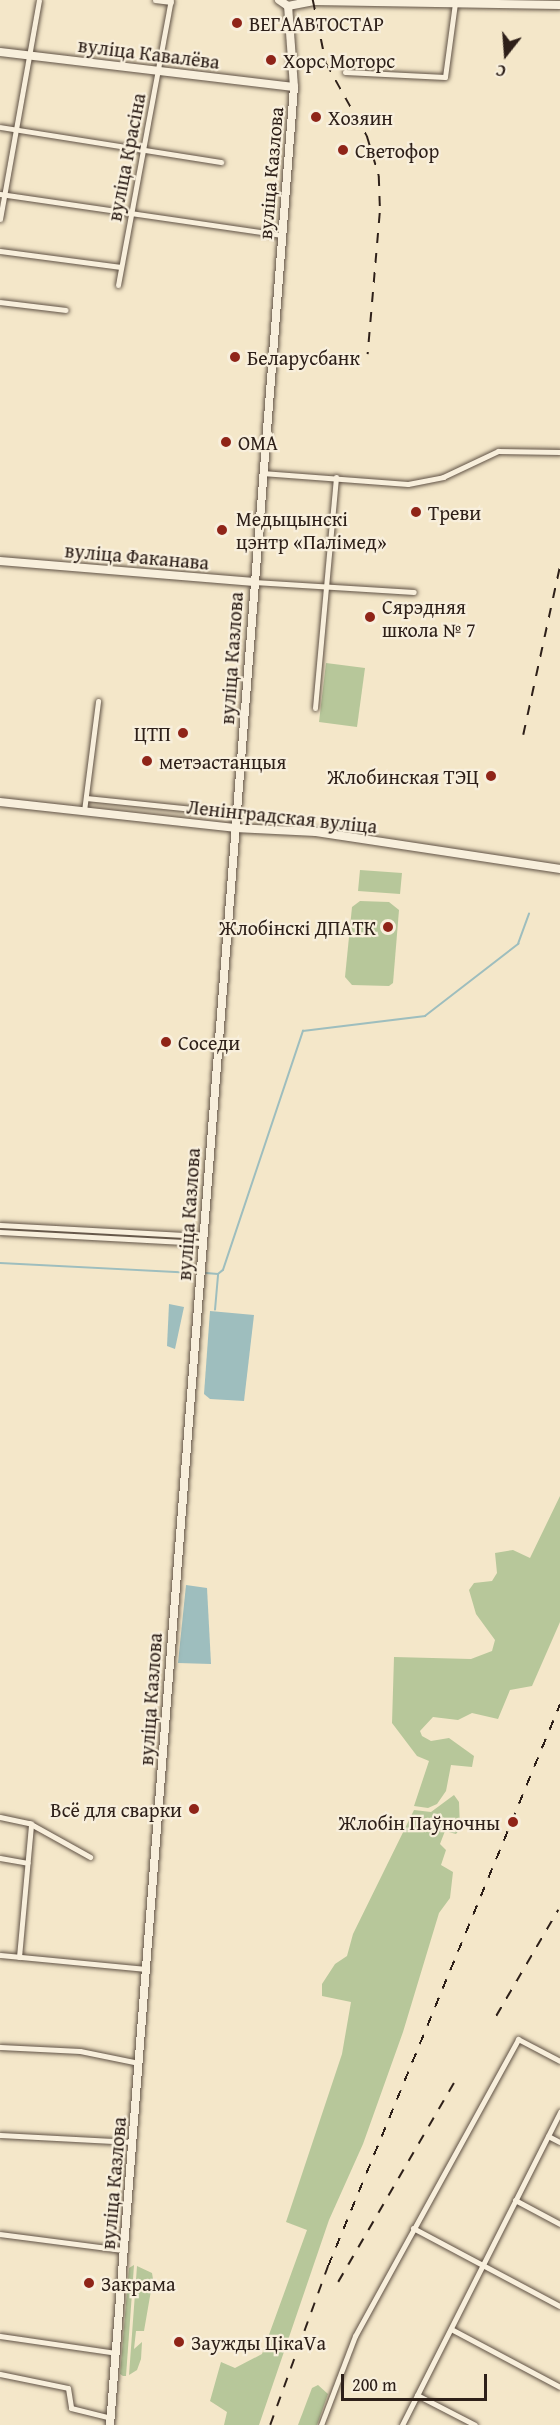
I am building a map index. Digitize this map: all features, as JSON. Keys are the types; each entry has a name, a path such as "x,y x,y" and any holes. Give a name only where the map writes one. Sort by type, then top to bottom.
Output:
{"main road":[{"path":"279,0 288,6 321,1 509,2 560,5"},
{"name":"вуліца Казлова","path":"111,2422 294,87 288,6"},
{"name":"вуліца Кавалёва","path":"0,52 294,87"},
{"name":"вуліца Факанава","path":"0,561 254,582"},
{"name":"Ленінградская вуліца","path":"0,802 235,828 316,832 560,869"}],"street":[{"path":"0,219 2,194 17,129 39,0"},
{"path":"155,0 171,1"},
{"name":"вуліца Красіна","path":"118,285 171,1"},
{"path":"345,72 446,77 455,3"},
{"path":"0,127 221,162"},
{"path":"2,194 282,235"},
{"path":"0,251 121,267"},
{"path":"0,302 66,310"},
{"path":"262,473 419,483 460,470 498,451 560,452"},
{"path":"315,708 336,477"},
{"name":"вуліца Факанава","path":"254,582 414,592"},
{"path":"84,811 98,701"},
{"path":"86,798 202,810"},
{"path":"0,1225 202,1239"},
{"path":"0,1232 202,1239"},
{"path":"0,1817 31,1824 90,1857"},
{"path":"19,1957 31,1824"},
{"path":"0,1858 28,1863"},
{"path":"0,1955 146,1969"},
{"path":"321,2425 356,2336 518,2039 560,2061"},
{"path":"0,2046 80,2051 139,2063"},
{"path":"402,2425 560,2112"},
{"path":"0,2135 132,2142"},
{"path":"548,2136 560,2142"},
{"path":"515,2200 560,2224"},
{"path":"413,2228 560,2306"},
{"path":"0,2234 124,2250"},
{"path":"451,2329 560,2387"},
{"path":"0,2336 116,2354"},
{"path":"0,2374 68,2388 71,2408 111,2422"},
{"path":"417,2395 476,2425"}],"green space":[{"path":"326,663 365,668 357,727 319,722"},
{"path":"360,870 402,873 400,894 358,891"},
{"path":"360,901 389,902 399,910 393,983 389,986 352,985 345,977 352,907"},
{"path":"560,1496 560,1622 532,1686 510,1690 498,1719 472,1713 458,1720 433,1717 420,1731 422,1736 431,1741 449,1738 474,1756 472,1767 451,1765 446,1791 437,1804 428,1808 414,1806 429,1761 417,1756 392,1723 394,1657 471,1659 492,1651 495,1640 476,1614 469,1590 474,1583 492,1581 497,1573 495,1553 513,1550 530,1558"},
{"path":"454,1795 459,1802 460,1829 456,1834 445,1831 440,1844 446,1850 441,1865 453,1872 450,1898 439,1913 403,2032 363,2144 329,2220 259,2425 224,2425 227,2412 210,2401 221,2362 235,2368 262,2354 307,2230 286,2222 342,2054 351,2002 322,1996 322,1984 335,1964 347,1956 353,1934 414,1810 431,1812"},
{"path":"134,2265 126,2376 123,2376 120,2374 129,2268"},
{"path":"137,2266 152,2273 153,2279 144,2331 136,2331 134,2349 142,2342 141,2359 137,2370 129,2375"},
{"path":"318,2385 328,2394 317,2425 298,2425 312,2388"}],"water":[{"path":"169,1304 184,1307 175,1349 167,1346"},
{"path":"210,1311 254,1315 244,1401 210,1399 204,1394"},
{"path":"186,1585 207,1588 211,1664 178,1663"}],"waterway":[{"path":"206,1273 218,1274 223,1270 303,1031 425,1016 518,944 529,914"},
{"path":"0,1263 180,1272"},
{"path":"215,1310 218,1275"}],"railway":[{"path":"313,0 326,63 367,136 379,176 380,213 368,354"},
{"path":"523,735 560,566"},
{"path":"270,2425 328,2266 560,1704"},
{"path":"496,2016 558,1910"},
{"path":"338,2282 454,2083"}],"place":[{"name":"ВЕГААВТОСТАР","path":"237,23"},
{"name":"Хорс Моторс","path":"271,60"},
{"name":"Хозяин","path":"316,117"},
{"name":"Светофор","path":"343,150"},
{"name":"Беларусбанк","path":"235,357"},
{"name":"ОМА","path":"226,442"},
{"name":"Треви","path":"416,512"},
{"name":"Медыцынскі цэнтр «Палімед»","path":"222,530"},
{"name":"Сярэдняя школа № 7","path":"370,617"},
{"name":"ЦТП","path":"183,733"},
{"name":"метэастанцыя","path":"147,761"},
{"name":"Жлобинская ТЭЦ","path":"491,776"},
{"name":"Жлобінскі ДПАТК","path":"388,927"},
{"name":"Соседи","path":"166,1042"},
{"name":"Всё для сварки","path":"194,1809"},
{"name":"Жлобін Паўночны","path":"513,1822"},
{"name":"Закрама","path":"89,2283"},
{"name":"Заужды ЦікаVа","path":"179,2342"}]}
